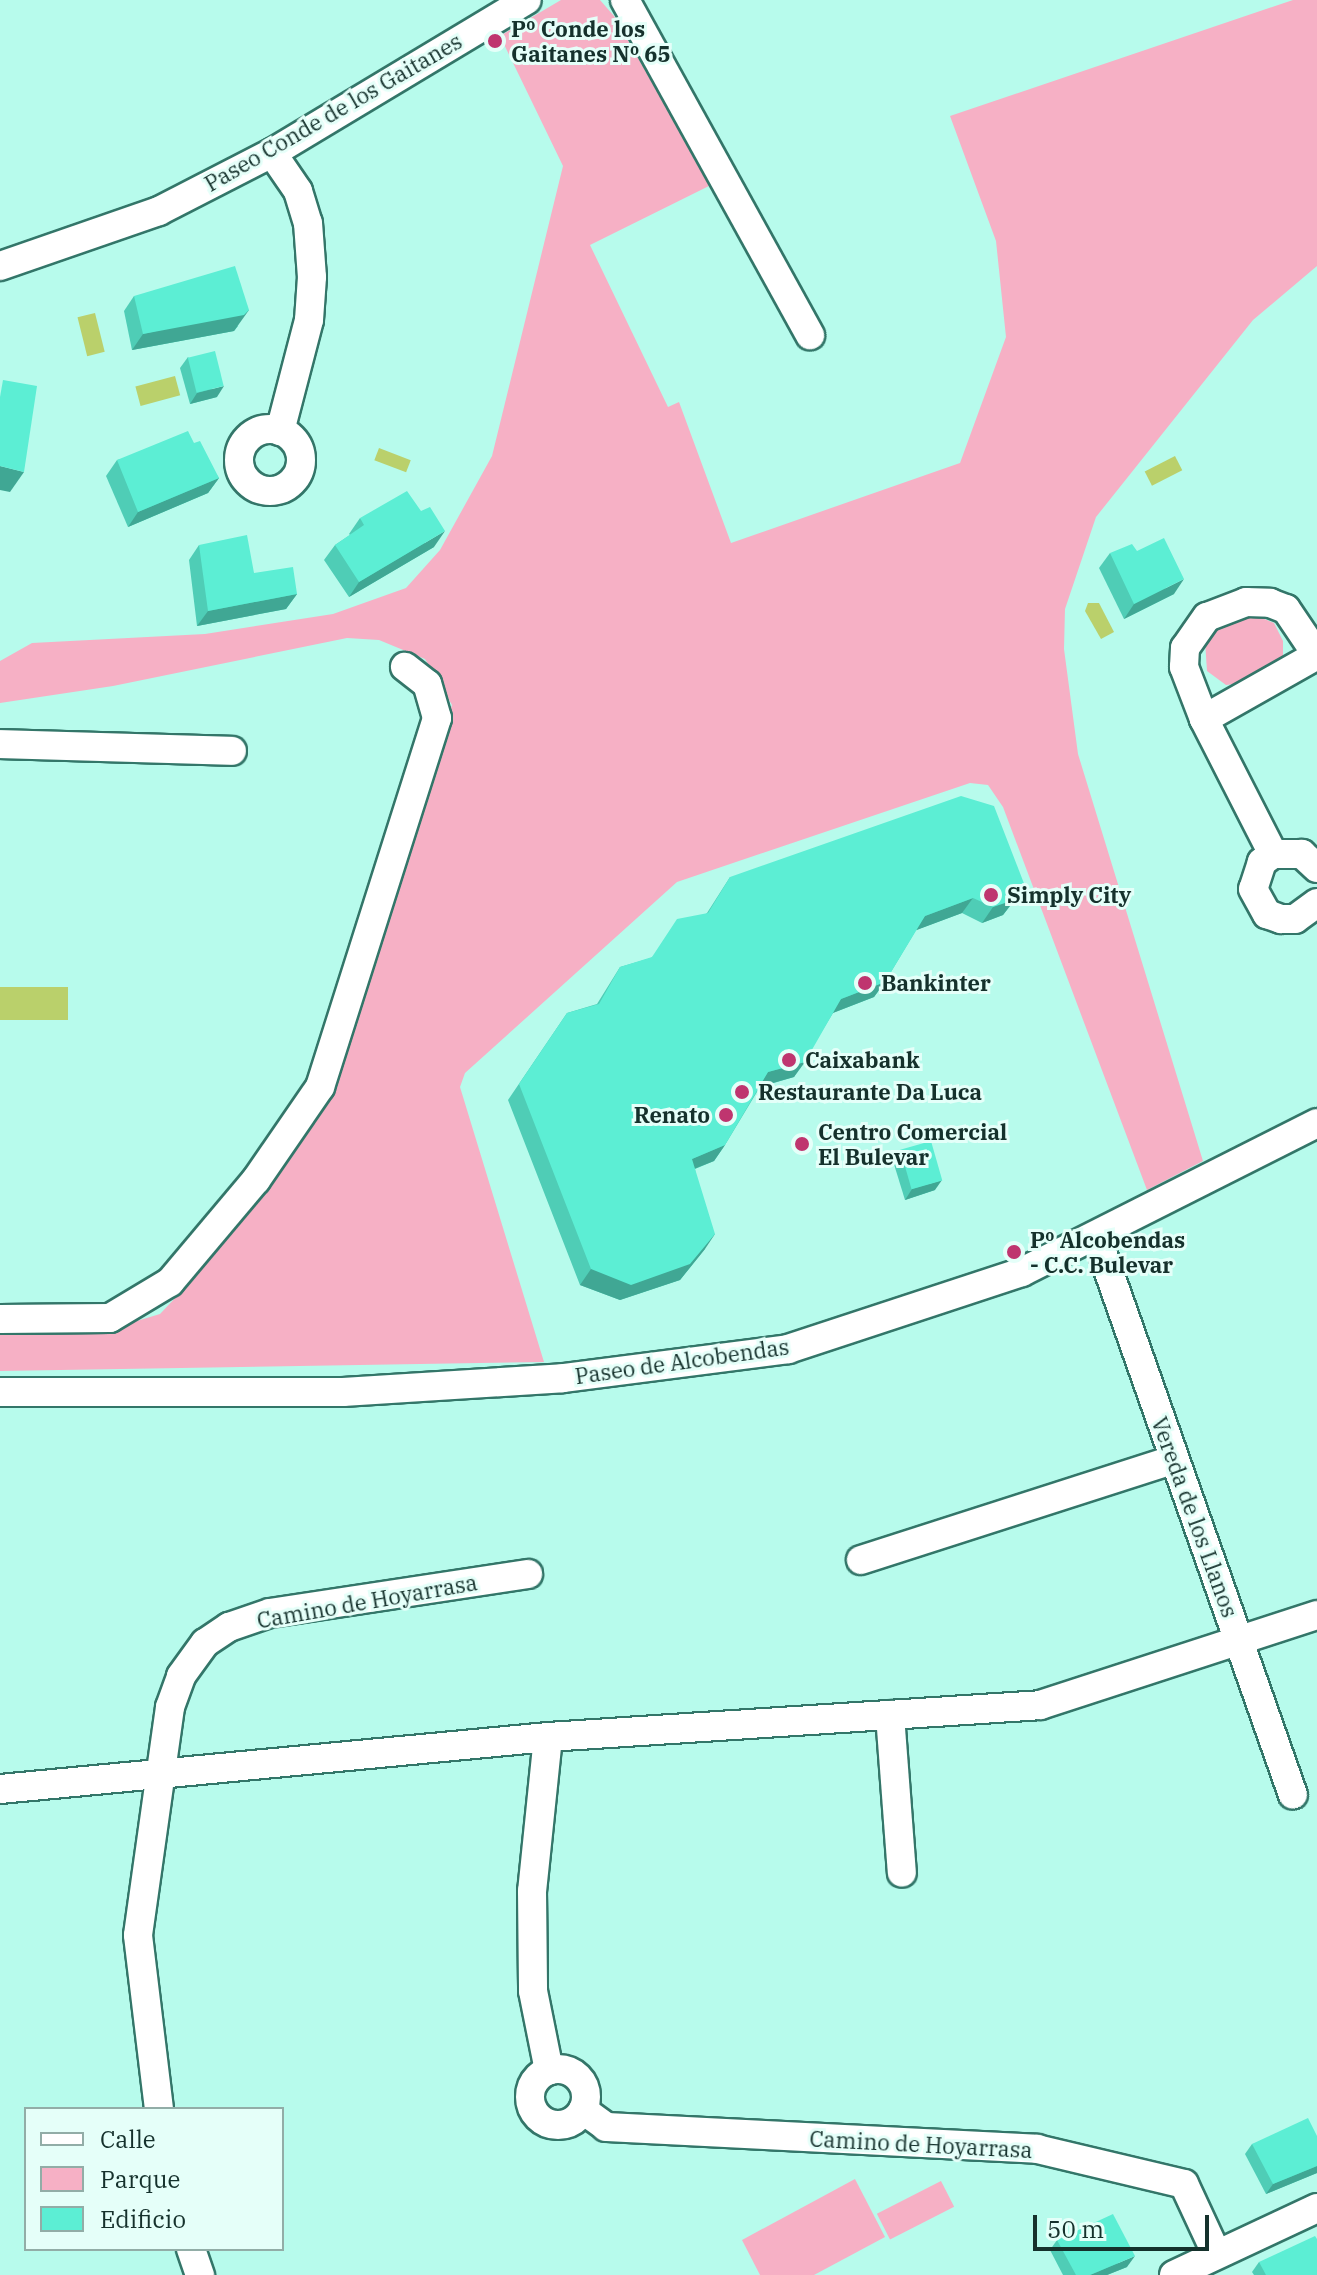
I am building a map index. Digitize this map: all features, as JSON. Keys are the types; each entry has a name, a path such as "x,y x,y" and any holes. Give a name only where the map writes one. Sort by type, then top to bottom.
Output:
{"street":[{"name":"Paseo Conde de los Gaitanes","path":"0,266 159,211 272,153 527,0"},
{"path":"625,0 810,335"},
{"path":"272,153 298,191 308,223 312,277 309,320 280,431"},
{"path":"1204,719 1317,655 1286,609 1270,603 1246,602 1207,617 1192,631 1184,667 1204,719 1273,854"},
{"path":"0,1319 110,1318 170,1282 256,1180 320,1087 437,718 427,684 405,667"},
{"path":"0,744 232,751"},
{"path":"1317,868 1302,854 1273,854 1255,875 1258,903 1281,919 1295,919 1317,903"},
{"name":"Paseo de Alcobendas","path":"0,1392 343,1392 563,1378 788,1349 985,1286 1097,1238 1317,1123"},
{"name":"Vereda de los Llanos","path":"1097,1238 1172,1460 1241,1641 1293,1795"},
{"path":"861,1560 1172,1460"},
{"name":"Camino de Hoyarrasa","path":"159,2107 138,1935 170,1707 181,1676 205,1643 229,1627 270,1613 528,1574"},
{"path":"0,1789 161,1771 548,1737 1040,1705 1317,1615"},
{"path":"890,1715 902,1873"},
{"path":"548,1737 532,1891 533,1991 549,2070"},
{"path":"560,2068 580,2079 587,2099 583,2110 576,2119 555,2126 536,2116 531,2106 532,2084 549,2070 560,2068"},
{"name":"Camino de Hoyarrasa","path":"583,2110 606,2127 1037,2149 1184,2184 1216,2253"},
{"path":"1174,2275 1317,2208"},
{"path":"192,2251 200,2275"}],"green space":[{"path":"561,0 600,0 614,16 711,185 590,245 668,407 679,402 731,543 960,463 1006,337 996,241 950,116 1293,0 1317,0 1317,266 1253,320 1096,517 1065,609 1064,649 1078,754 1203,1161 1147,1190 1003,807 988,785 970,783 677,882 465,1073 460,1087 544,1362 0,1371 0,1333 107,1330 160,1314 197,1275 328,1093 452,705 425,659 379,640 347,638 113,686 0,703 0,661 32,643 205,634 333,614 406,588 440,550 492,456 563,166 500,36"},
{"path":"1253,614 1274,623 1283,641 1283,657 1253,682 1226,685 1207,671 1205,641 1215,627"},
{"path":"855,2179 885,2237 814,2275 760,2275 742,2240"},
{"path":"941,2181 954,2207 890,2240 877,2214"}],"shaded area":[{"path":"95,313 105,352 87,356 78,317"},
{"path":"175,376 180,395 141,406 135,387"},
{"path":"379,448 411,460 406,472 374,460"},
{"path":"1175,456 1182,470 1152,486 1145,471"},
{"path":"1088,603 1099,603 1114,632 1101,639 1085,611"},
{"path":"0,987 68,987 68,1020 0,1020"}],"building":[{"path":"235,266 249,310 244,315 143,334 134,296"},
{"path":"215,351 224,386 197,393 188,358"},
{"path":"3,380 37,386 24,472 0,466 0,397"},
{"path":"188,431 194,443 200,441 219,478 138,512 117,460"},
{"path":"407,491 421,511 430,507 445,531 359,582 335,545 364,525 360,518"},
{"path":"247,535 254,573 293,567 297,594 208,611 199,545"},
{"path":"1164,538 1184,579 1134,604 1110,553 1132,544 1137,551"},
{"path":"961,796 994,806 1025,886 1014,900 993,907 973,898 925,916 885,982 841,999 805,1062 768,1072 725,1145 692,1159 715,1234 690,1264 631,1285 591,1269 519,1084 567,1013 599,1004 620,967 652,957 677,919 708,913 730,877"},
{"path":"931,1141 942,1180 912,1189 900,1150"},
{"path":"1308,2118 1317,2136 1317,2166 1273,2184 1252,2144"},
{"path":"1113,2214 1135,2256 1090,2275 1076,2275 1057,2240"},
{"path":"1315,2236 1317,2275 1266,2275 1259,2262"}],"place":[{"name":"Pº Conde los Gaitanes Nº 65","path":"495,41"},
{"name":"Simply City","path":"991,895"},
{"name":"Bankinter","path":"865,983"},
{"name":"Caixabank","path":"789,1060"},
{"name":"Restaurante Da Luca","path":"742,1092"},
{"name":"Renato","path":"726,1115"},
{"name":"Centro Comercial El Bulevar","path":"802,1144"},
{"name":"Pº Alcobendas - C.C. Bulevar","path":"1014,1252"}]}
